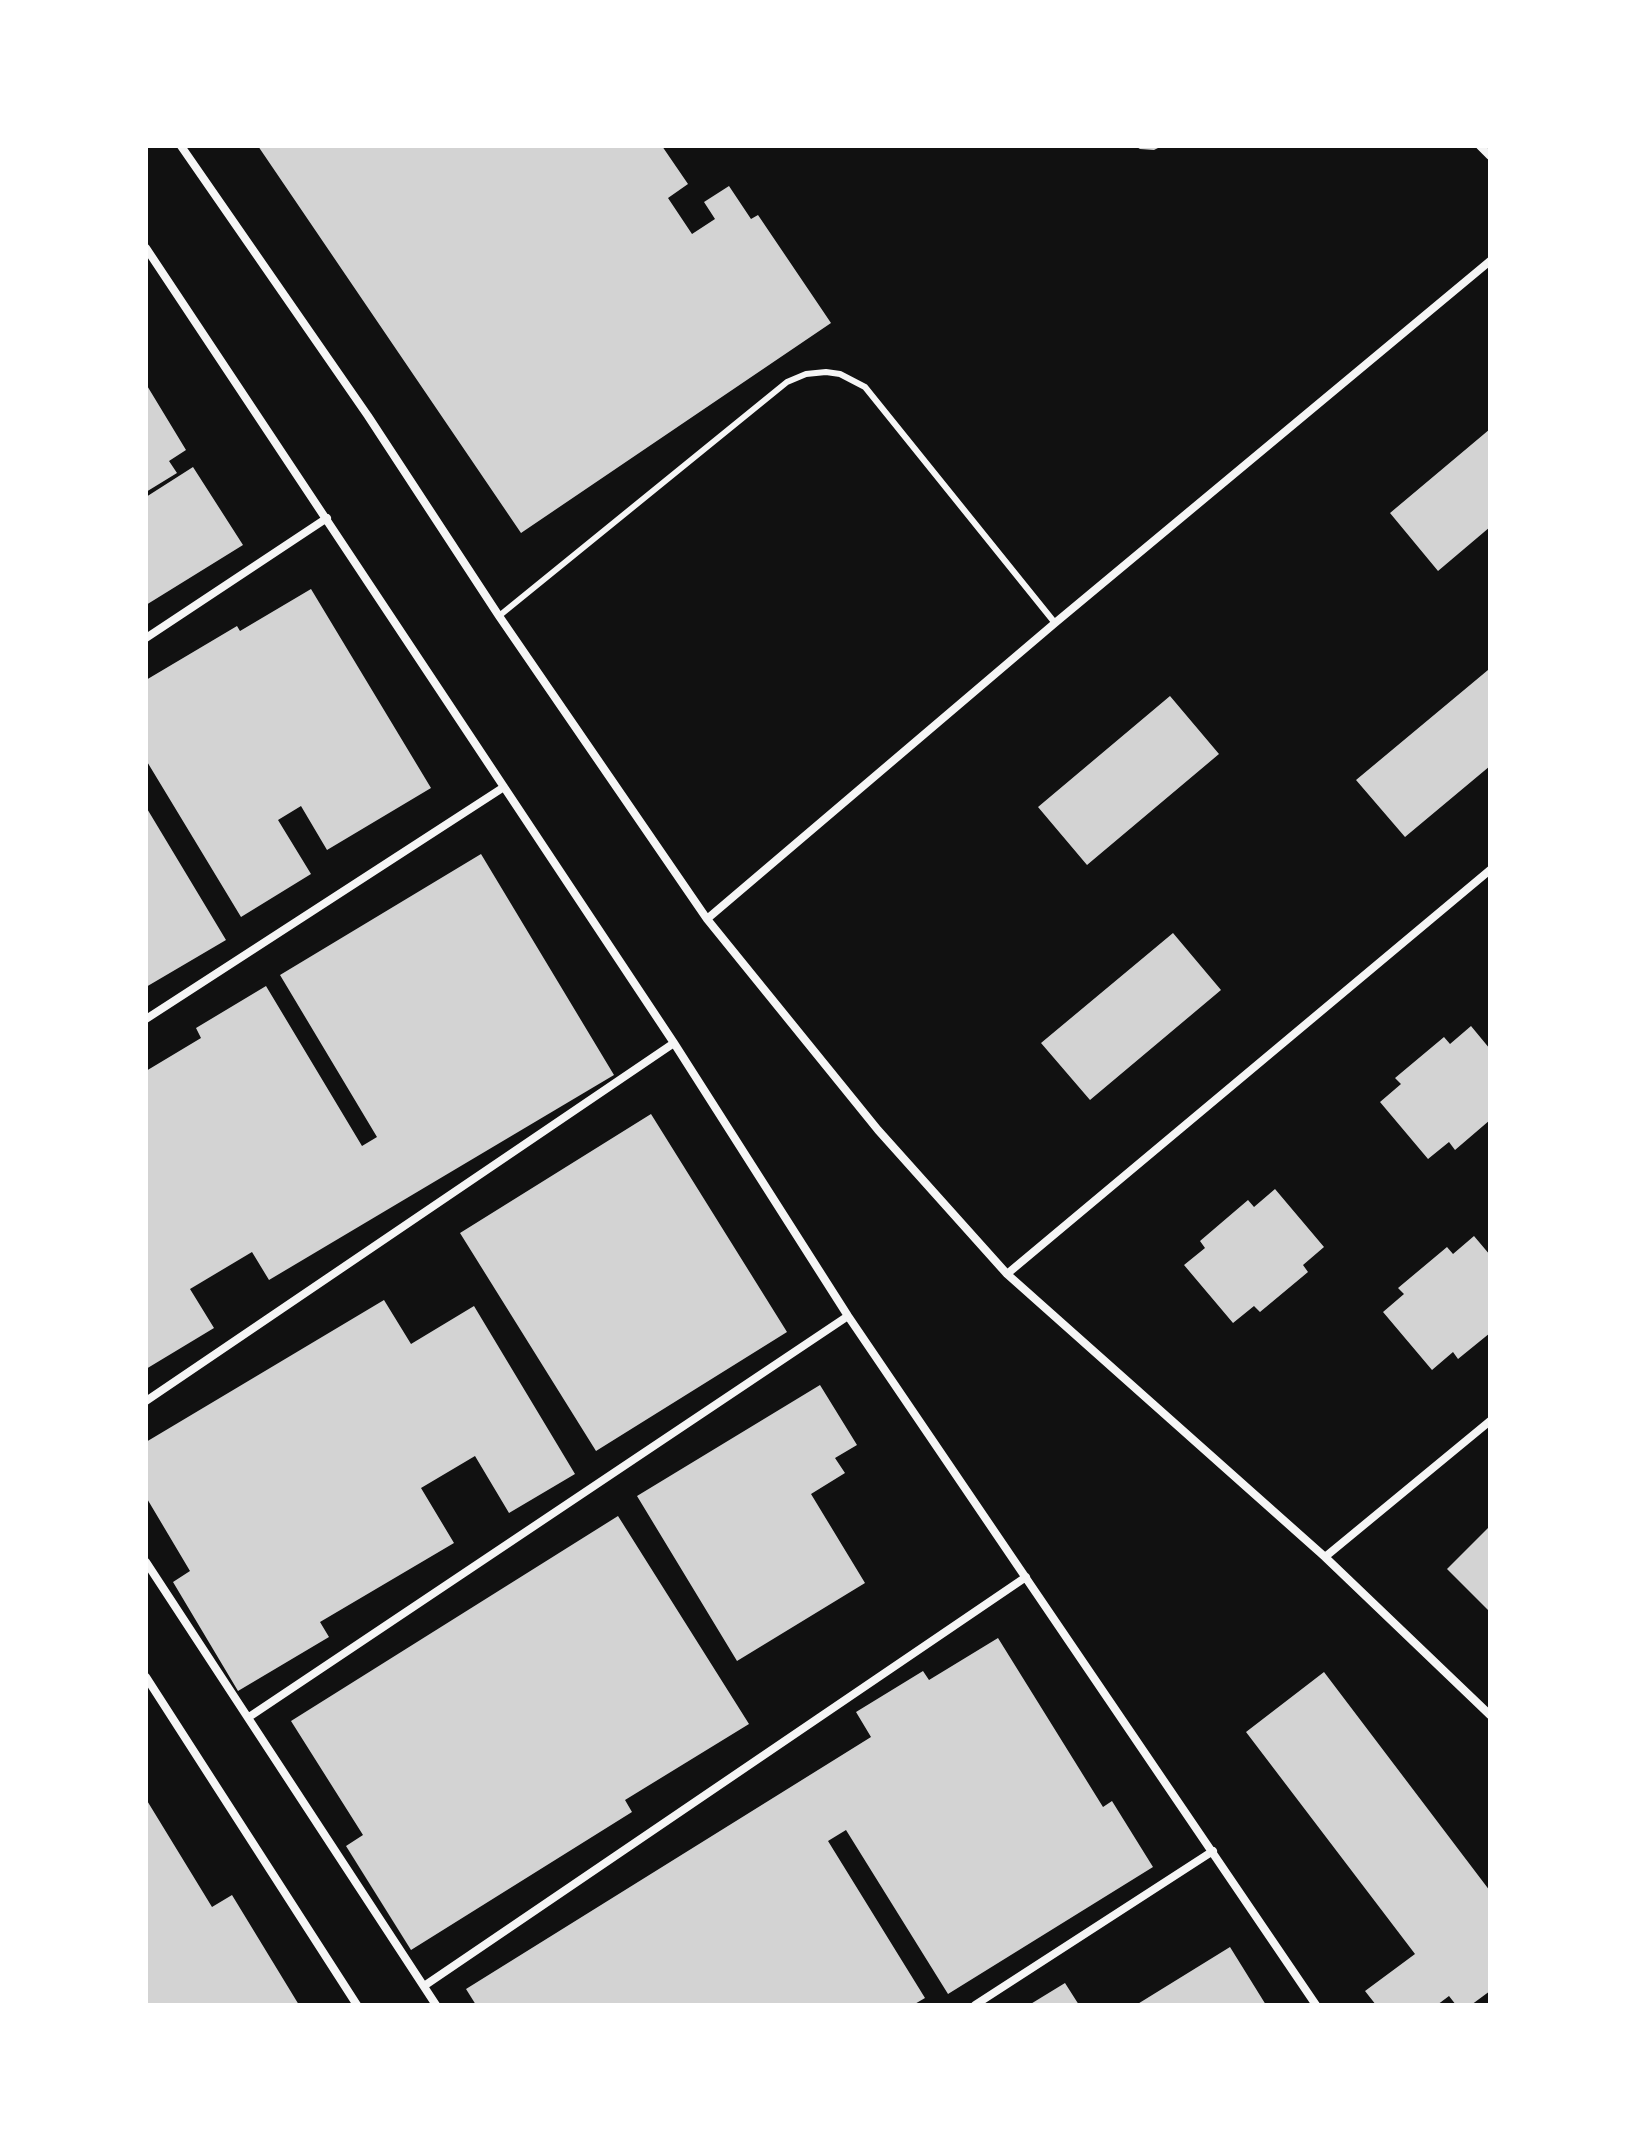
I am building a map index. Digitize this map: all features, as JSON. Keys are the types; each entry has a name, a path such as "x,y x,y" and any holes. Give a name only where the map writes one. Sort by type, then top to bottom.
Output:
{"street":[{"path":"181,146 368,416 499,616 707,919 878,1130 1007,1274 1325,1557 1490,1715"},
{"path":"1480,146 1490,156"},
{"path":"146,248 674,1043 848,1316 1316,2005"},
{"path":"707,919 1055,623 1490,261"},
{"path":"146,638 327,518"},
{"path":"146,1019 504,787"},
{"path":"1007,1274 1490,870"},
{"path":"146,1401 674,1043"},
{"path":"249,1717 848,1316"},
{"path":"1325,1557 1490,1421"},
{"path":"146,1562 436,2005"},
{"path":"424,1986 1026,1577"},
{"path":"146,1677 357,2005"},
{"path":"975,2005 1213,1851"}],"lane":[{"path":"499,616 787,382 806,374 826,372 840,374 865,387 1055,623"}],"building":[{"path":"258,146 662,146 688,184 668,198 692,234 715,219 704,202 729,186 751,219 758,215 831,323 521,533"},
{"path":"1135,146 1162,146 1154,150"},
{"path":"146,384 186,450 169,461 177,473 146,492"},
{"path":"1490,429 1490,527 1438,571 1390,513"},
{"path":"193,467 243,545 146,605 146,497"},
{"path":"311,589 431,788 327,850 301,806 278,820 311,874 241,917 146,760 146,680 237,626 240,631"},
{"path":"1488,670 1490,766 1405,837 1356,780"},
{"path":"1170,696 1219,754 1087,865 1038,807"},
{"path":"146,807 226,940 146,987"},
{"path":"481,854 614,1075 269,1280 252,1252 190,1289 214,1328 146,1369 146,1071 201,1038 196,1028 266,986 362,1146 377,1137 280,975"},
{"path":"1173,933 1221,990 1090,1100 1041,1043"},
{"path":"1471,1026 1490,1049 1490,1120 1455,1150 1449,1142 1428,1159 1380,1102 1401,1084 1395,1078 1444,1037 1450,1044"},
{"path":"651,1114 787,1332 596,1451 460,1233"},
{"path":"1275,1189 1324,1247 1303,1265 1308,1272 1260,1312 1254,1306 1233,1323 1184,1265 1205,1248 1200,1241 1248,1200 1254,1207"},
{"path":"1474,1236 1490,1255 1490,1333 1458,1359 1453,1352 1432,1370 1383,1312 1404,1294 1398,1288 1447,1247 1453,1254"},
{"path":"384,1300 411,1344 474,1306 575,1474 509,1513 475,1456 421,1488 454,1543 320,1622 329,1637 238,1691 173,1582 190,1571 146,1497 146,1442"},
{"path":"820,1385 857,1445 835,1458 845,1473 811,1494 865,1583 737,1661 637,1496"},
{"path":"618,1516 749,1724 625,1800 632,1812 411,1950 346,1846 363,1835 291,1721"},
{"path":"1490,1526 1490,1612 1447,1569"},
{"path":"998,1638 1103,1807 1112,1801 1153,1867 948,1994 846,1830 828,1841 925,1998 913,2005 476,2005 466,1989 871,1737 856,1712 923,1671 929,1680"},
{"path":"1324,1672 1490,1891 1490,1991 1471,2005 1456,2005 1449,1996 1437,2005 1376,2005 1365,1991 1415,1954 1246,1732"},
{"path":"146,1799 212,1907 232,1895 299,2005 146,2005"},
{"path":"1230,1947 1266,2005 1136,2005"},
{"path":"1065,1983 1079,2005 1029,2005"}]}
